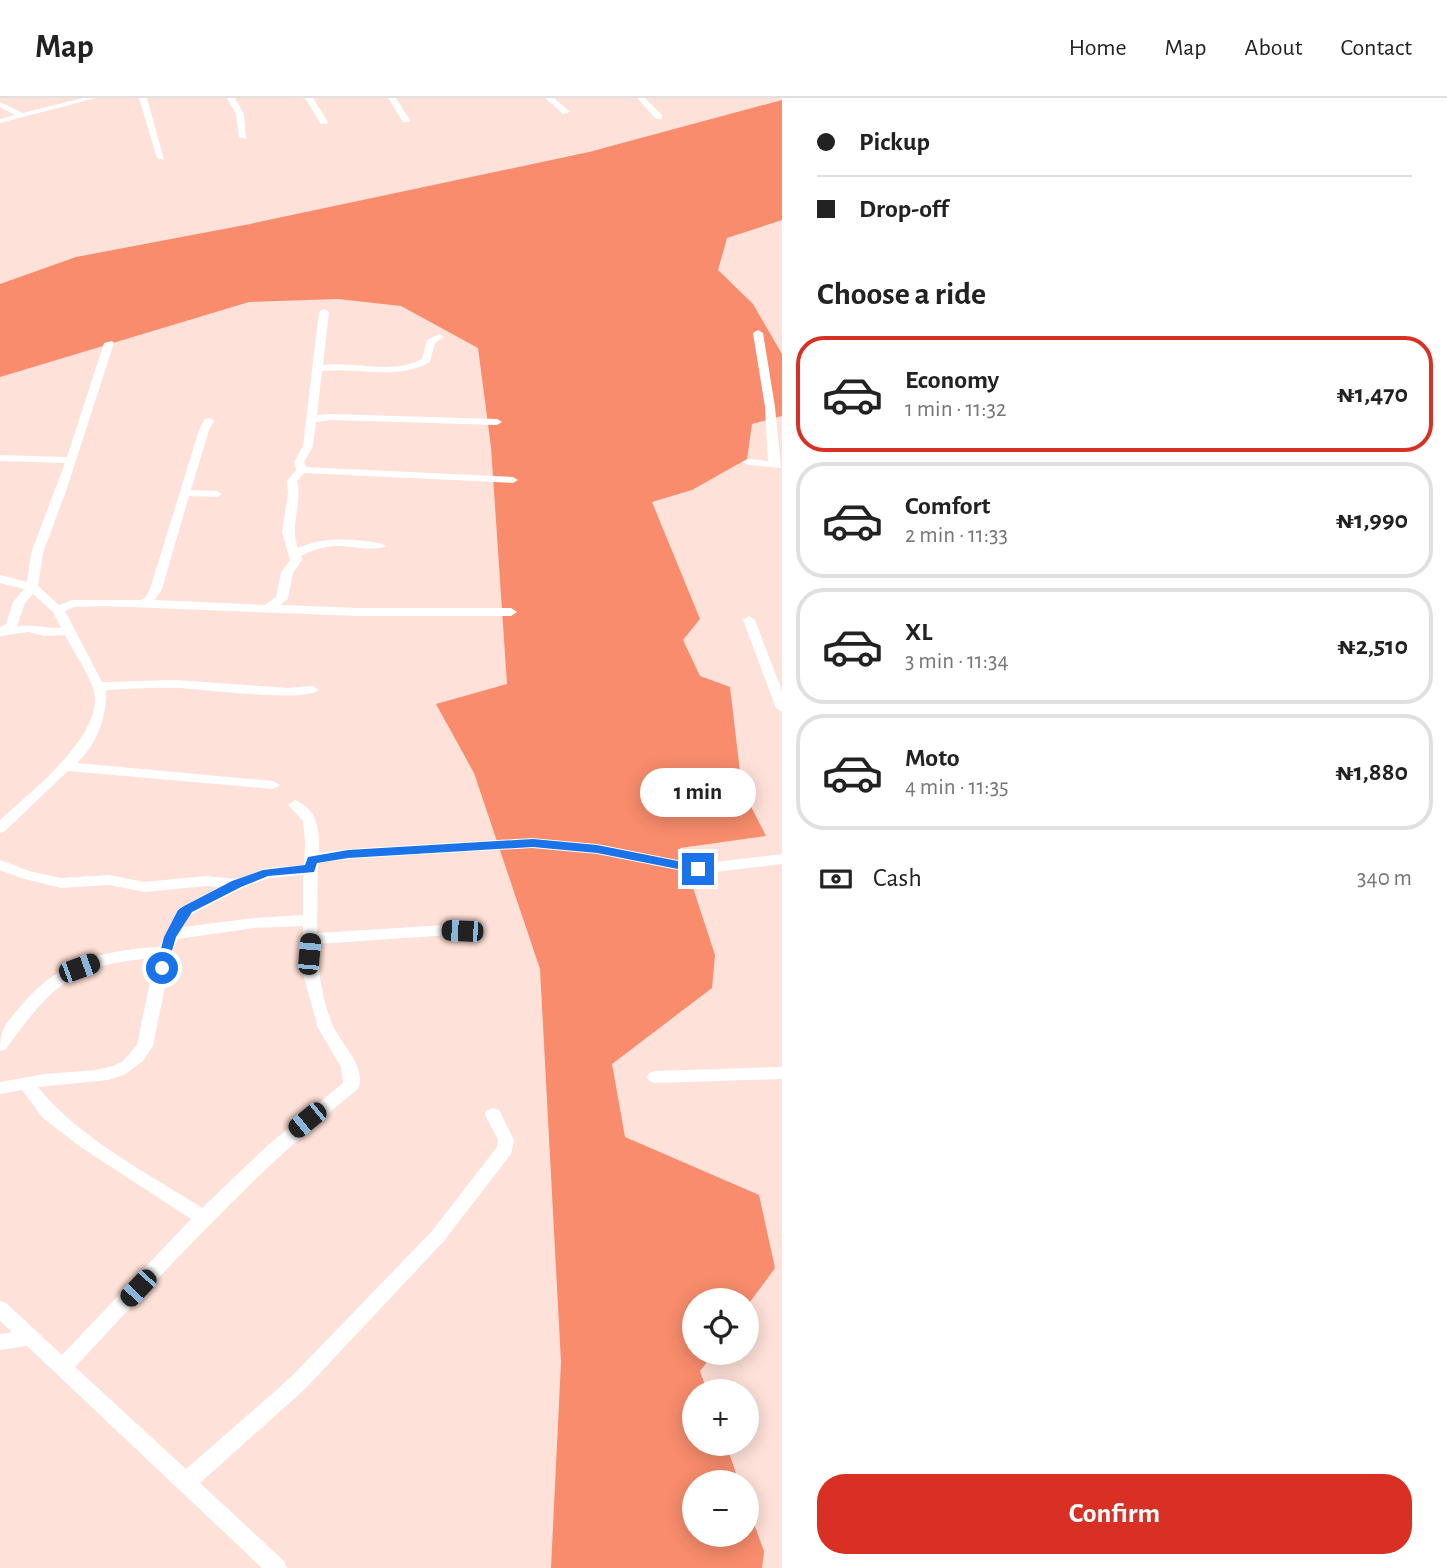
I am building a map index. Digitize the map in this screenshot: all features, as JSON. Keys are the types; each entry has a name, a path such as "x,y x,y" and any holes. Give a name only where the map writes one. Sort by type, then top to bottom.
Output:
{"street":[{"path":"0,121 92,98"},
{"path":"143,98 153,127 152,141 161,158"},
{"path":"231,98 240,114 243,138"},
{"path":"309,98 324,122"},
{"path":"392,98 407,120"},
{"path":"549,98 566,112"},
{"path":"641,98 659,117"},
{"path":"0,104 21,115"},
{"path":"301,470 299,462 306,453 312,419 324,312"},
{"path":"748,462 778,465 758,333"},
{"path":"318,369 361,366 405,370 420,366 427,360 430,342 439,337"},
{"path":"1,632 11,626 19,602 32,587 37,552 71,460 109,343"},
{"path":"312,419 331,417 496,422"},
{"path":"143,603 155,593 209,421"},
{"path":"0,458 71,460"},
{"path":"301,470 513,480"},
{"path":"270,606 282,599 287,573 296,560 289,540 288,517 295,496 292,481 301,470"},
{"path":"185,494 217,494"},
{"path":"296,554 307,548 339,541 380,546"},
{"path":"0,579 32,587 58,610 98,686 100,706 95,726 79,753 0,828"},
{"path":"58,610 72,604 143,603 227,608 270,606 358,612 511,612"},
{"path":"749,620 775,667 782,708"},
{"path":"1,632 29,628 44,632 70,631"},
{"path":"98,686 176,684 287,692 313,690"},
{"path":"66,766 273,785"},
{"path":"64,1367 203,1218 276,1146 352,1085 349,1067 326,1028 322,1006 313,986 310,970 310,824 295,805"},
{"path":"0,1088 113,1074 135,1062 145,1046 164,952 183,913 237,884 267,873 348,854 533,843 597,849 698,869 782,859"},
{"path":"0,865 26,876 61,883 109,880 144,887 206,881 237,884"},
{"path":"174,934 254,923 310,919"},
{"path":"311,940 478,928"},
{"path":"0,1045 46,988 79,968 125,954 164,952"},
{"path":"655,1077 782,1073"},
{"path":"26,1083 49,1113 85,1141 203,1218"},
{"path":"186,1482 298,1383 438,1236 505,1149 506,1140 494,1115"},
{"path":"0,1309 277,1568"},
{"path":"0,1342 30,1337"}],"shaded area":[{"path":"782,100 782,220 727,238 718,270 753,304 782,354 782,416 752,424 747,459 692,490 652,502 700,619 683,640 700,676 730,687 742,789 766,836 680,848 715,955 712,988 612,1064 625,1137 759,1195 775,1268 759,1290 682,1288 682,1365 705,1365 700,1371 703,1379 682,1379 682,1456 730,1456 735,1470 682,1470 682,1547 759,1547 759,1537 764,1551 762,1568 551,1568 561,1362 540,969 474,773 436,704 507,684 491,447 478,348 401,306 338,299 249,302 0,377 0,284 76,257 245,225 589,152"}],"route":[{"path":"162,968 170,937 188,909 237,884 267,873 310,869 312,859 438,847 533,843 597,849 698,869"}]}
